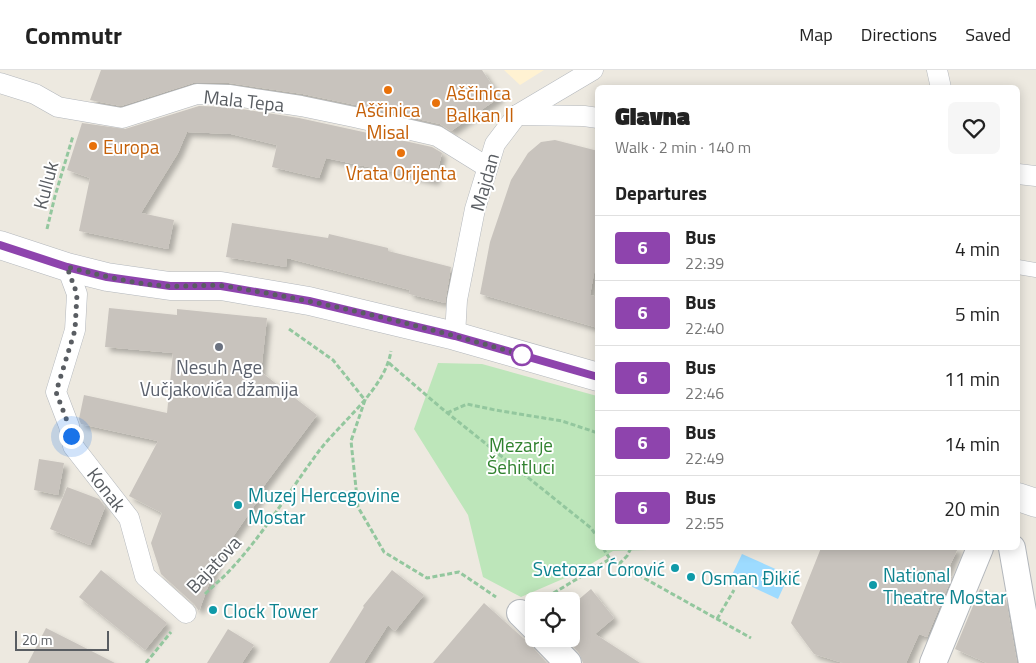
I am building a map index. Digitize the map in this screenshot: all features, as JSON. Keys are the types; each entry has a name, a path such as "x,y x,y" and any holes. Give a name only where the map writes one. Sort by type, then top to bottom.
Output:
{"street":[{"path":"517,115 593,70"},
{"path":"937,70 940,85"},
{"name":"Mala Tepa","path":"0,83 34,94 58,108 122,118 197,94 229,95 302,106 437,136 487,167"},
{"path":"517,115 595,118"},
{"name":"Majdan","path":"455,336 455,313 475,209 495,144 517,115"},
{"path":"1020,174 1036,176"},
{"path":"0,246 67,267 107,277 161,285 221,286 309,301 455,336 595,376"},
{"name":"Konak","path":"67,267 77,294 75,330 56,392 69,426 73,446 129,518 145,576 186,613"},
{"path":"1020,498 1036,502"},
{"path":"933,663 979,550"},
{"path":"1012,550 1032,663"},
{"path":"553,647 568,663"}],"lane":[{"path":"1020,267 1036,270"}],"path":[{"name":"Kulluk","path":"46,233 71,143"},
{"path":"333,360 365,400 351,441 358,507 384,552 427,578 459,572 525,610"},
{"name":"Bajatova","path":"146,663 186,613 232,567 270,520 320,450 365,400 389,363 447,413"},
{"path":"595,432 562,421 467,404 447,413 591,528 595,534"},
{"path":"604,550 610,559 751,638"},
{"path":"620,564 630,550"},
{"path":"563,592 610,559"},
{"path":"717,619 734,590"}],"shaded area":[{"path":"504,70 544,70 520,85"}],"green space":[{"name":"Mezarje Šehitluci","path":"438,363 482,364 595,395 595,550 647,550 613,551 572,575 533,592 525,592 525,595 521,597 483,577 468,515 414,429"}],"water":[{"path":"742,554 789,575 778,599 731,577"}],"building":[{"path":"101,70 482,70 500,97 451,131 440,124 356,105 303,94 229,83 193,83 121,106 90,100"},
{"path":"199,106 228,107 299,118 432,147 442,153 435,181 326,158 319,178 272,167 277,145 231,134 187,132 178,153 141,213 174,220 168,249 79,231 90,178 67,170 82,123 125,129"},
{"path":"555,140 595,150 595,268 590,295 595,296 595,327 480,294 490,242 511,180 528,153 541,142"},
{"path":"232,223 328,238 329,234 388,248 388,251 451,267 445,303 409,294 410,290 287,258 286,267 226,257"},
{"path":"109,308 177,315 177,309 267,318 261,372 317,415 260,491 263,493 219,557 199,611 194,604 161,574 151,543 162,513 129,496 158,441 81,424 79,419 84,395 167,413 173,353 105,347"},
{"path":"39,459 64,463 58,495 34,490"},
{"path":"67,487 99,499 105,507 90,545 50,529"},
{"name":"National Theatre Mostar","path":"820,550 957,550 946,574 952,577 927,637 919,634 906,663 843,663 814,654 791,623"},
{"path":"101,570 167,623 145,650 79,597"},
{"path":"392,570 424,595 395,631 388,625 364,663 329,663 363,606"},
{"path":"591,589 614,618 595,634 640,663 583,663 579,653 573,647 580,647 580,598"},
{"path":"980,589 1006,600 1017,663 987,663 955,649"},
{"path":"484,603 525,639 525,647 533,647 547,663 433,663"},
{"path":"46,628 115,663 28,663"},
{"path":"228,629 254,645 242,663 207,663"}],"bus line":[{"name":"6","path":"0,245 67,267 107,277 170,286 221,286 309,301 455,336 595,376"}],"place":[{"name":"Aščinica Misal","path":"388,90"},
{"name":"Aščinica Balkan II","path":"436,103"},
{"name":"Europa","path":"93,146"},
{"name":"Vrata Orijenta","path":"401,153"},
{"name":"Nesuh Age Vučjakovića džamija","path":"219,347"},
{"name":"Muzej Hercegovine Mostar","path":"238,505"},
{"name":"Svetozar Ćorović","path":"675,568"},
{"name":"Osman Đikić","path":"691,577"},
{"name":"National Theatre Mostar","path":"873,585"},
{"name":"Clock Tower","path":"213,610"}],"route":[{"path":"71,436 56,392 75,330 77,294 67,267 107,277 170,286 221,286 309,301 455,336 526,356 522,355"}]}
